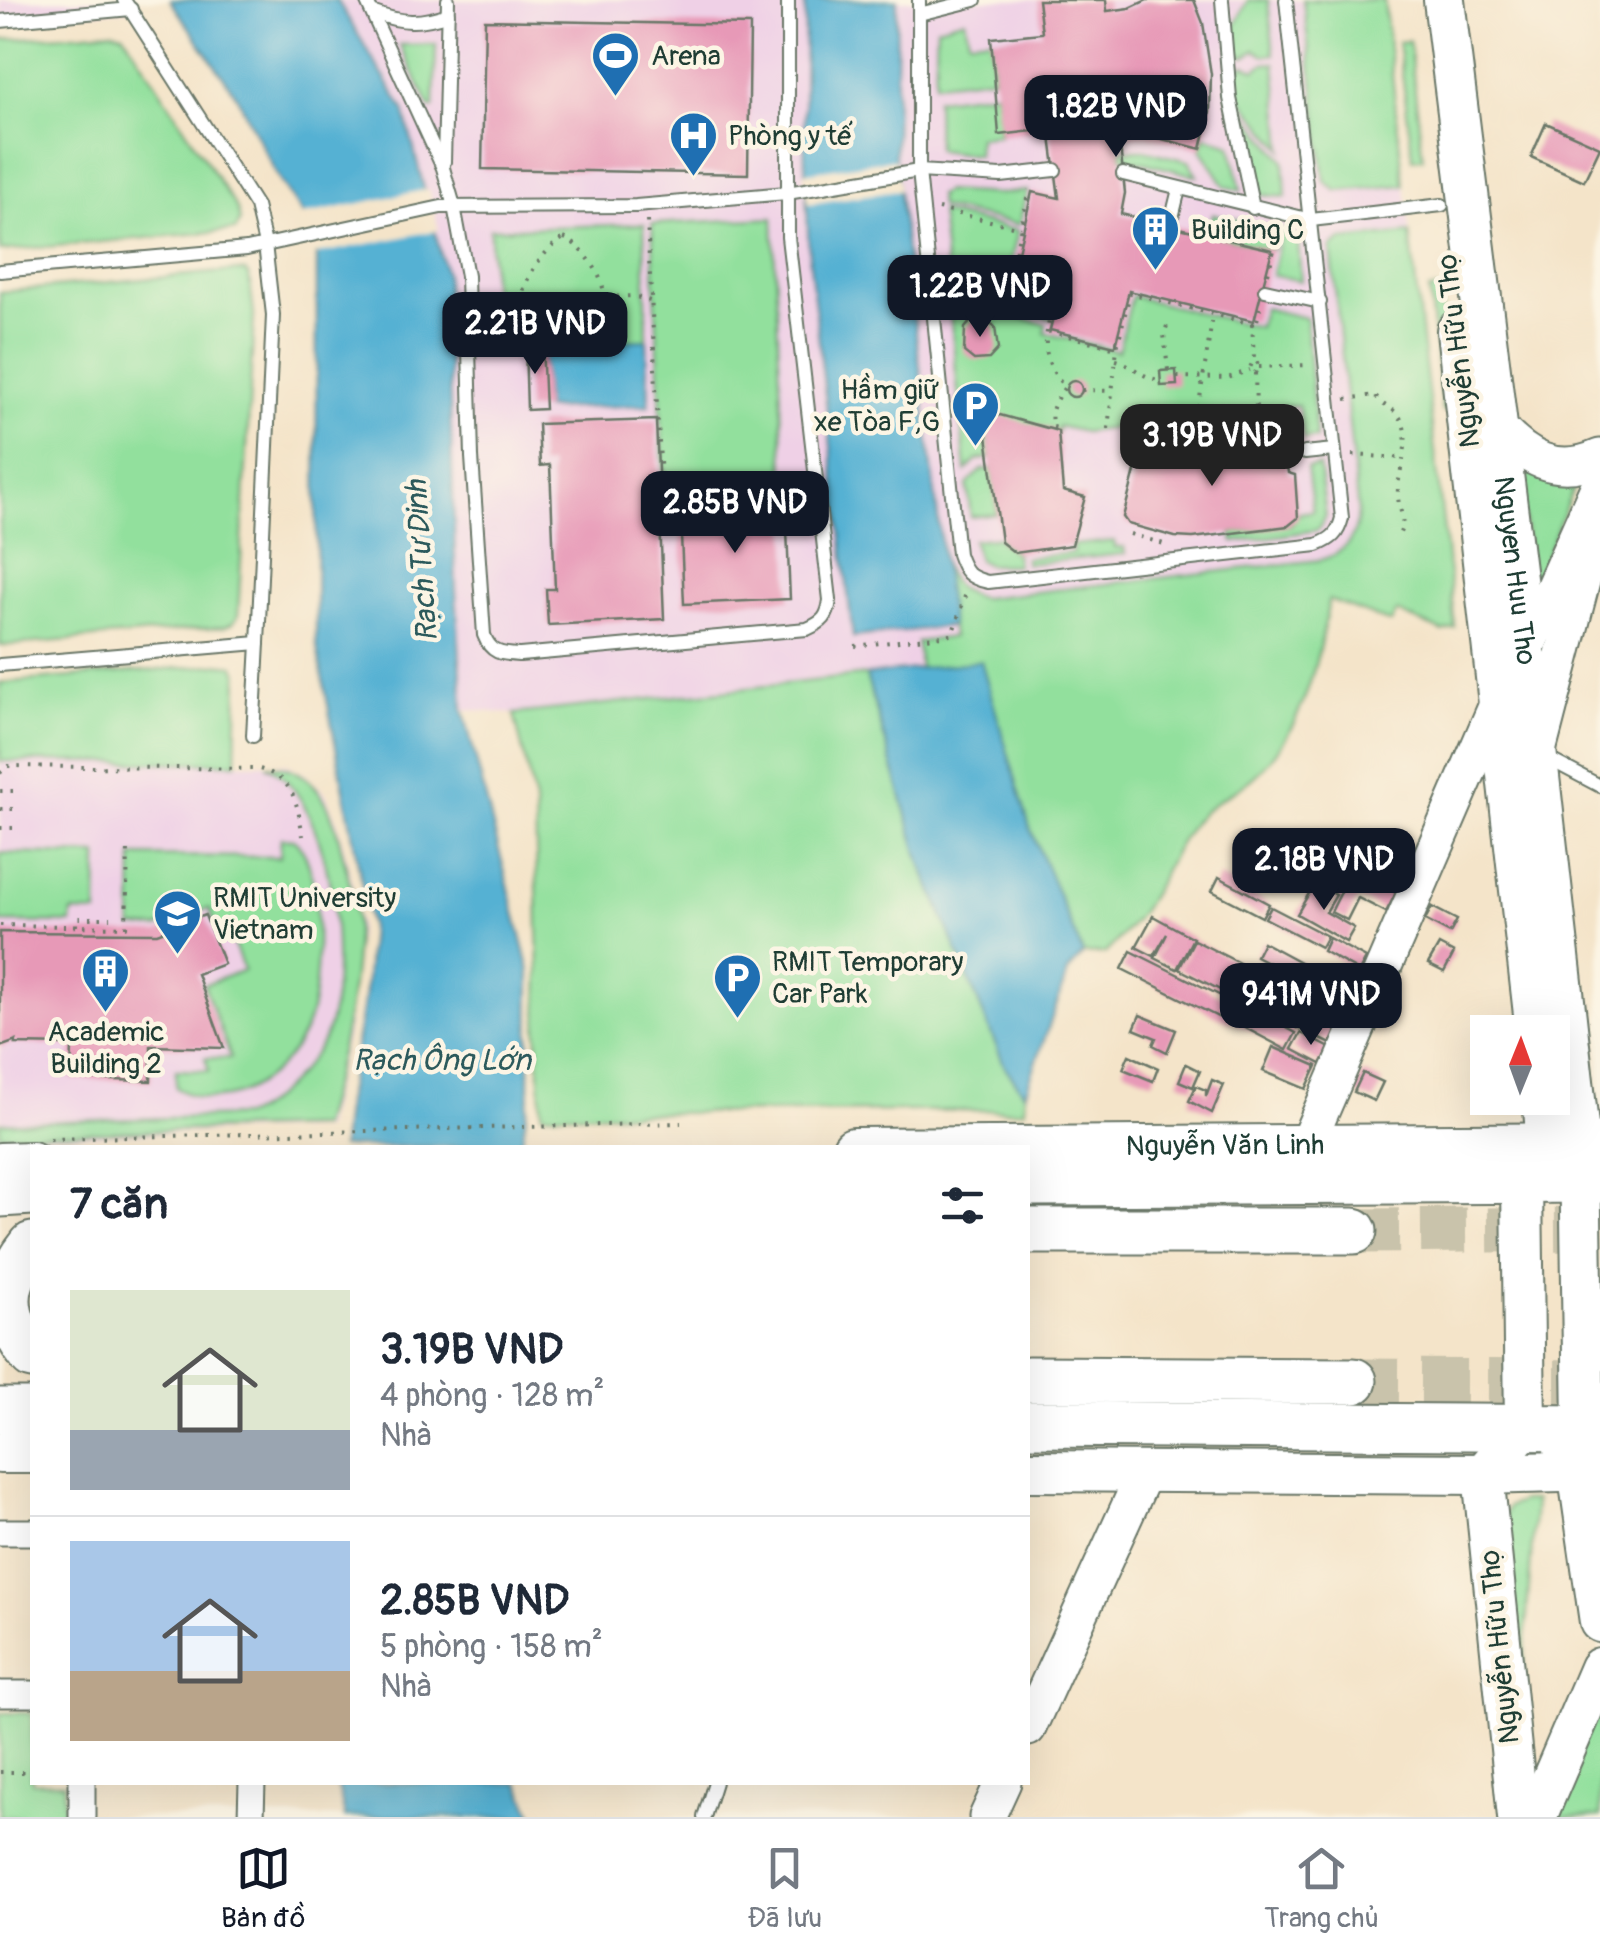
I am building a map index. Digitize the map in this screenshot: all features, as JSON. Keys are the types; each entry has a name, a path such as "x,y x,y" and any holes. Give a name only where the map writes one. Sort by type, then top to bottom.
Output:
{"highway":[{"name":"Nguyễn Văn Linh","path":"1030,1183 1572,1166"},
{"path":"0,1194 30,1192"},
{"path":"1030,1232 1354,1231"},
{"path":"0,1237 30,1235"},
{"path":"30,1247 6,1277 2,1293 2,1310 9,1326 30,1353"},
{"path":"0,1364 30,1364"},
{"path":"1030,1379 1354,1381"},
{"path":"0,1410 30,1411"},
{"path":"1030,1424 1577,1445"}],"main road":[{"name":"Nguyễn Hữu Thọ","path":"1420,0 1499,700"},
{"name":"Nguyen Huu Tho","path":"1444,0 1537,753 1572,1166 1577,1445"},
{"name":"Nguyen Huu Tho","path":"1499,700 1534,1015"},
{"name":"Nguyen Huu Tho","path":"1550,1115 1572,1166 1577,1445 1600,1622"},
{"name":"Nguyễn Văn Linh","path":"1030,1146 1307,1144 1572,1166"},
{"path":"0,1163 30,1152"},
{"path":"1030,1471 1483,1474 1577,1445"},
{"path":"1483,1474 1577,1445"},
{"path":"0,1452 30,1453"},
{"name":"Nguyễn Hữu Thọ","path":"1483,1474 1518,1817"},
{"path":"1536,1817 1600,1668"}],"street":[{"path":"1496,426 1516,449 1533,458 1575,465 1600,457"},
{"path":"1525,652 1600,483"},
{"path":"1537,753 1600,512"},
{"path":"1307,1144 1499,700"},
{"path":"1030,1724 1144,1474"},
{"path":"0,1532 30,1532"},
{"path":"0,1694 30,1694"},
{"path":"82,1785 82,1817"},
{"path":"251,1817 252,1785"},
{"path":"987,1817 1002,1785"}],"lane":[{"path":"366,0 444,168"},
{"path":"448,7 444,168 448,206 467,276 472,458 484,636 498,654 520,655 807,629 821,623 828,614 828,581 788,237 788,0"},
{"path":"975,0 919,7 919,171 958,554 964,570 974,579 988,582 1317,545 1330,540 1339,530 1341,452 1286,0"},
{"path":"1222,0 1230,98 1253,208"},
{"path":"0,21 128,5 256,206 270,242 273,315 254,736"},
{"path":"374,14 400,22 425,22 448,7"},
{"path":"0,271 247,249 448,206 636,206 787,192 919,171 1002,176 1055,170"},
{"path":"1123,174 1311,220 1442,206"},
{"path":"1170,226 1179,189"},
{"path":"1265,290 1320,302"},
{"path":"1304,453 1341,452"},
{"path":"0,664 258,643"},
{"path":"1537,753 1600,786"},
{"path":"704,1817 714,1785"}],"path":[{"path":"1015,313 1026,270 1012,267 1030,186"},
{"path":"936,208 1021,228"},
{"path":"647,216 661,479"},
{"path":"1108,429 1116,348 1130,293 1256,325 1280,226"},
{"path":"563,227 564,238"},
{"path":"564,238 571,240 591,266 606,296 602,312 595,320 588,325 561,329 520,308 526,278 556,242 564,238"},
{"path":"606,296 652,301"},
{"path":"944,296 1049,322 1049,363 1066,387 1057,397 1052,413 1052,427 1058,428"},
{"path":"1197,417 1214,314"},
{"path":"1252,324 1254,358 1259,367"},
{"path":"1167,326 1164,343 1168,370"},
{"path":"1047,331 1116,348"},
{"path":"1254,358 1250,360 1256,410"},
{"path":"1116,360 1143,376 1161,380"},
{"path":"1176,377 1228,378 1259,367 1313,365"},
{"path":"1082,390 1112,391"},
{"path":"1342,399 1375,395 1379,403 1398,416 1405,441 1398,496 1405,520 1400,535"},
{"path":"1341,452 1402,458"},
{"path":"1130,534 1179,548"},
{"path":"854,646 952,635 967,590"},
{"path":"0,773 8,766 259,769 276,773 286,782 298,809 303,836"},
{"path":"0,791 16,791"},
{"path":"0,809 16,810"},
{"path":"0,828 16,828"},
{"path":"0,926 126,927 128,848"},
{"path":"76,926 76,918 111,918"},
{"path":"135,1145 338,1133 681,1123"},
{"path":"0,1772 30,1772"}],"shaded area":[{"path":"0,0 124,0 131,9 0,21"},
{"path":"337,0 1384,0 1455,628 1443,632 1397,612 1391,623 1330,600 920,669 514,714 463,709 456,591 404,110"},
{"name":"RMIT University Vietnam","path":"0,761 286,764 306,775 325,793 337,822 359,926 347,1033 324,1129 0,1138"}],"green space":[{"path":"1248,0 1268,0 1274,54 1263,55 1255,50 1245,57 1233,54 1232,31"},
{"path":"1303,0 1384,0 1404,185 1337,191 1325,181"},
{"path":"965,19 969,40 991,38 994,77 935,83 937,27"},
{"path":"112,31 124,34 237,209 240,221 236,230 0,251 0,40"},
{"path":"1409,41 1423,158 1413,159 1398,42"},
{"path":"436,44 434,108 430,108 400,45"},
{"path":"1275,63 1283,149 1237,94 1234,70 1245,65 1255,70 1263,64"},
{"path":"996,92 999,135 978,137 977,155 937,150 936,99"},
{"path":"1239,105 1284,160 1286,197 1260,195 1256,188"},
{"path":"1205,136 1231,145 1241,191 1225,186 1201,149"},
{"path":"1120,150 1144,150 1189,161 1197,176 1121,157"},
{"path":"945,191 1027,191 1019,225 939,207 938,195"},
{"path":"940,212 1018,231 1009,268 1022,272 1013,309 949,295"},
{"path":"1213,214 1277,229 1272,250 1207,235"},
{"path":"773,218 784,473 664,479 652,224"},
{"path":"644,224 647,340 494,345 490,229"},
{"path":"1282,230 1298,240 1301,281 1272,275"},
{"path":"1410,233 1455,628 1443,632 1397,612 1391,623 1329,600 1313,673 1283,742 1251,779 1197,818 1145,906 1106,953 1083,954 1030,828 920,669 917,642 952,637 942,558 955,585 982,598 1320,560 1336,554 1352,537 1358,512 1331,248 1342,240"},
{"path":"1028,268 1063,276 1052,319 1019,311"},
{"path":"233,271 249,275 254,315 238,616 223,627 0,646 0,292"},
{"path":"1440,289 1453,410 1442,411 1429,290"},
{"path":"1132,296 1258,327 1264,308 1306,318 1316,438 1303,439 1298,405 1084,432 1058,426 1058,431 995,416 986,428 990,458 977,460 966,471 949,301 1046,324 1045,333 1118,351"},
{"path":"1517,461 1578,477 1533,588"},
{"path":"1319,466 1326,516 1318,530 1234,542 1232,533 1291,525 1300,513 1313,511 1307,468"},
{"path":"992,469 997,514 971,517 967,485 981,470"},
{"path":"1000,537 1015,553 1017,565 988,565 978,560 973,540"},
{"path":"1114,541 1115,548 1124,547 1125,554 1026,564 1025,558 1073,553 1072,545"},
{"path":"234,666 238,673 236,763 0,761 0,683"},
{"path":"866,675 921,863 1005,1067 1025,1094 1024,1110 542,1114 537,1030 535,802 514,714"},
{"path":"266,765 295,771 307,778 324,798 339,839 354,907 355,955 349,1005 321,1127 0,1135 0,1123 245,1116 269,1102 315,1053 328,1028 334,999 335,924 330,884 307,811 289,783"},
{"path":"281,838 293,839 303,851 315,897 317,955 308,1022 287,1058 255,1086 236,1095 196,1096 176,1088 176,1070 209,1071 205,1058 231,1058 204,985 244,970 231,938 222,942 209,908 157,928 132,927 133,856 280,857"},
{"path":"0,853 98,855 97,913 72,912 71,923 0,922"},
{"path":"1535,1501 1521,1697 1502,1521 1508,1507"},
{"path":"1600,1702 1600,1817 1549,1817"},
{"path":"0,1713 30,1713 30,1785 64,1785 64,1811 58,1817 0,1817"}],"water":[{"name":"Rạch Ông Lớn","path":"170,0 337,0 404,110 446,275 463,709 530,971 529,1097 521,1145 341,1145 365,993 370,927 316,642 317,236 280,181 236,95"},
{"path":"805,0 897,0 895,159 951,626 853,637 809,255 804,140"},
{"path":"647,340 649,405 545,409 542,343"},
{"path":"981,661 1030,828 1083,954 1068,972 1025,1094 1005,1067 921,863 866,675"},
{"path":"337,1785 520,1785 534,1817 345,1817"}],"pier":[{"path":"895,159 900,190 808,204 803,173"},
{"path":"429,189 439,230 312,255 312,238 297,216"}],"building":[{"path":"1038,0 1106,0 1107,11 1130,8 1147,0 1194,0 1203,23 1211,74 1210,111 1201,149 1146,135 1119,136 1125,193 1121,214 1272,250 1254,321 1129,291 1115,346 1050,330 1063,276 1015,265 1032,192 1059,198 1050,129 999,135 991,38 1042,33"},
{"name":"Arena","path":"485,20 750,25 748,174 482,169"},
{"path":"1546,123 1600,147 1584,181 1531,157"},
{"path":"987,319 995,327 998,349 989,359 974,360 964,352 965,328 972,320"},
{"path":"542,343 545,409 527,410 525,344"},
{"path":"1176,370 1177,385 1161,386 1160,371"},
{"path":"1074,381 1082,389 1074,397 1066,389"},
{"path":"1000,415 1058,431 1063,491 1085,497 1072,545 1015,553 1001,542 986,428 990,418"},
{"path":"656,420 664,619 548,625 546,589 555,589 550,465 540,466 538,424"},
{"path":"1150,436 1191,447 1283,438 1288,473 1295,475 1298,518 1288,526 1193,538 1128,524 1123,517 1143,441"},
{"path":"786,507 790,599 684,604 680,512"},
{"path":"1309,849 1351,867 1345,883 1302,865"},
{"path":"1352,870 1396,893 1386,912 1358,898 1347,920 1331,912"},
{"path":"1219,877 1269,904 1262,917 1212,891"},
{"path":"1315,883 1336,895 1326,912 1354,928 1346,942 1297,914"},
{"path":"1271,907 1327,936 1321,947 1265,918"},
{"path":"1432,907 1457,920 1450,933 1425,920"},
{"name":"Academic Building 2","path":"205,915 224,964 197,974 224,1048 151,1046 151,1081 71,1079 72,1045 15,1044 16,1041 0,1047 0,932 157,933"},
{"path":"1153,916 1193,938 1177,969 1155,958 1167,934 1154,956 1136,947"},
{"path":"1329,938 1366,958 1359,971 1323,951"},
{"path":"1194,940 1253,970 1238,999 1179,969"},
{"path":"1263,942 1350,989 1343,1002 1256,956"},
{"path":"1439,945 1454,953 1444,972 1428,964"},
{"path":"1131,951 1239,1005 1230,1023 1122,969"},
{"path":"1281,973 1345,1005 1340,1015 1277,983"},
{"path":"1254,975 1282,990 1276,1001 1303,1015 1297,1028 1241,998"},
{"path":"1243,1005 1296,1033 1287,1050 1234,1022"},
{"path":"1311,1007 1342,1022 1331,1044 1300,1029"},
{"path":"1140,1015 1176,1030 1167,1052 1153,1045 1156,1038 1134,1029"},
{"path":"1301,1033 1330,1048 1321,1064 1292,1049"},
{"path":"1273,1047 1317,1066 1306,1089 1263,1071"},
{"path":"1129,1055 1158,1068 1153,1081 1123,1069"},
{"path":"1186,1064 1200,1071 1193,1087 1179,1081"},
{"path":"1363,1073 1383,1082 1374,1101 1354,1092"},
{"path":"1212,1080 1224,1085 1212,1113 1189,1101 1196,1086 1206,1090 1206,1096"}],"tunnel":[{"path":"1354,1231 1600,1229"},
{"path":"1354,1381 1600,1382"}],"place":[{"name":"Arena","path":"616,98"},
{"name":"Phòng y tế","path":"693,178"},
{"name":"Building C","path":"1156,272"},
{"name":"Hầm giữ xe Tòa F,G","path":"975,448"},
{"name":"RMIT University Vietnam","path":"178,956"},
{"name":"Academic Building 2","path":"106,1014"},
{"name":"RMIT Temporary Car Park","path":"737,1020"}],"water label":[{"name":"Rạch Tư Dinh","path":"422,561"}]}
